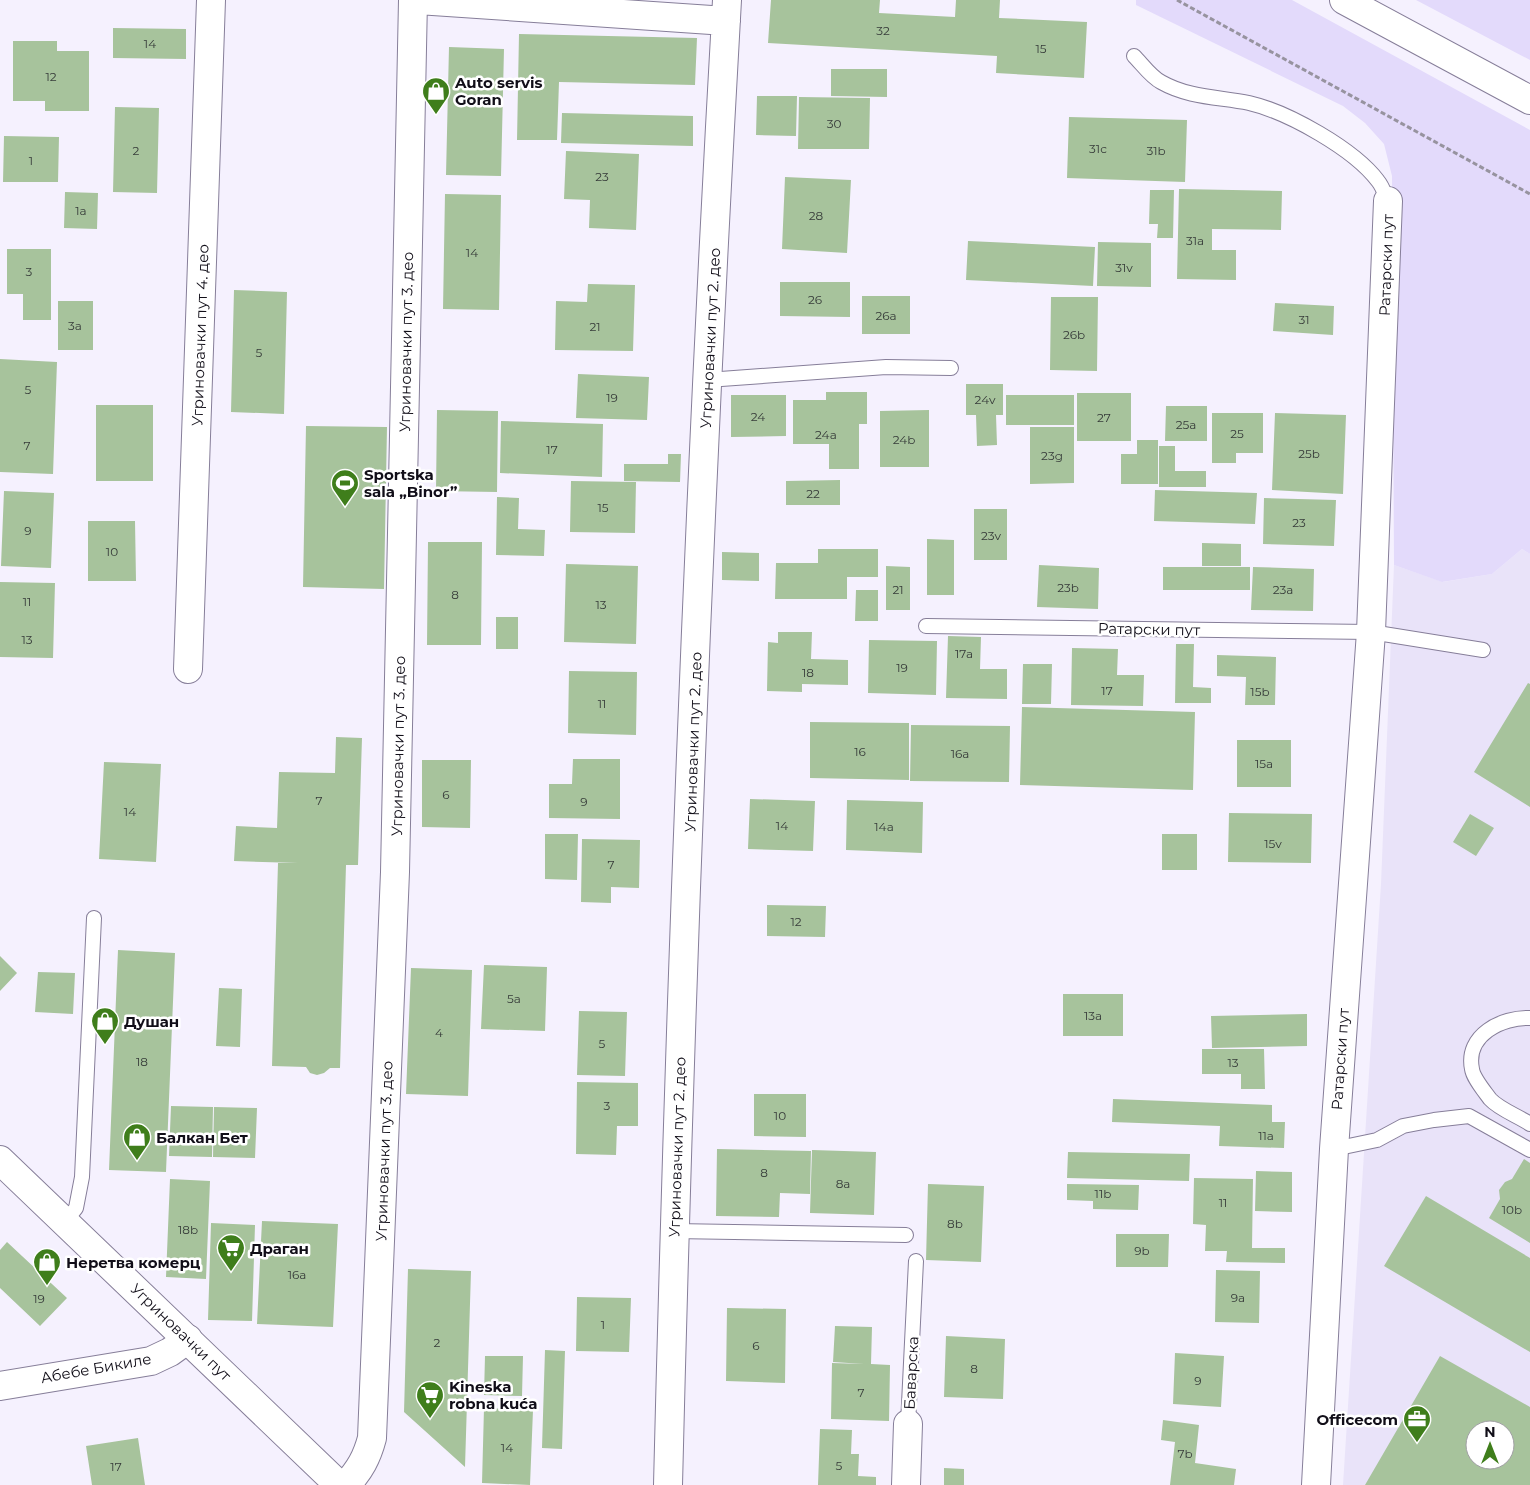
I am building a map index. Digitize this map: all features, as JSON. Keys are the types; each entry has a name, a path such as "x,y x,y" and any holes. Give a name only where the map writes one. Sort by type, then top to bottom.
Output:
{"street":[{"name":"Угриновачки пут 4. део","path":"188,670 211,0"},
{"name":"Угриновачки пут 3. део","path":"346,1485 359,1472 367,1457 372,1428 395,872 413,0"},
{"path":"418,0 727,10"},
{"path":"1344,0 1530,100"},
{"name":"Угриновачки пут 2. део","path":"668,1485 674,1231 707,380 727,10"},
{"name":"Ратарски пут","path":"1316,1485 1334,1149 1371,632 1388,201"},
{"name":"Угриновачки пут","path":"0,1160 339,1485"},
{"name":"Абебе Бикиле","path":"0,1386 151,1361 170,1352 188,1339"},
{"name":"Баварска","path":"906,1485 908,1424"}],"lane":[{"name":"Ратарски пут","path":"1134,56 1159,82 1187,94 1263,107 1283,114 1324,136 1365,166 1379,182 1388,201"},
{"path":"707,380 886,367 951,368"},
{"name":"Ратарски пут","path":"926,626 1371,632"},
{"path":"1371,632 1483,650"},
{"path":"65,1222 76,1208 82,1178 94,918"},
{"path":"1530,1018 1507,1020 1494,1025 1484,1033 1476,1044 1472,1057 1472,1071 1492,1100 1530,1124"},
{"path":"1334,1149 1377,1140 1403,1126 1469,1116 1530,1150"},
{"path":"674,1231 906,1235"},
{"name":"Баварска","path":"908,1424 916,1261"}],"path":[{"path":"1178,0 1530,194"}],"shaded area":[{"path":"1136,0 1292,0 1530,130 1530,554 1522,549 1492,574 1442,582 1394,565 1392,176 1384,144 1365,123 1343,106 1136,5"},
{"path":"1416,0 1530,0 1530,60"},
{"path":"1522,549 1530,554 1530,1485 1343,1485 1381,884 1394,565 1443,582 1492,574"}],"building":[{"path":"771,0 880,0 879,13 955,17 956,0 1000,0 999,18 1087,22 1084,78 996,73 997,56 768,43"},
{"path":"113,28 186,29 186,59 113,58"},
{"path":"519,34 697,38 695,85 559,82 557,140 517,140"},
{"path":"13,41 57,41 57,51 89,51 89,111 45,111 45,101 13,101"},
{"path":"449,47 504,49 501,176 446,175"},
{"path":"831,69 887,69 887,97 831,96"},
{"path":"757,96 797,96 796,136 756,135"},
{"path":"799,97 870,98 869,149 798,149"},
{"path":"115,107 159,108 157,193 113,192"},
{"path":"562,113 693,116 693,146 561,143"},
{"path":"1069,117 1187,120 1185,182 1067,178"},
{"path":"4,136 59,137 58,182 3,182"},
{"path":"566,151 639,154 636,230 589,228 590,200 564,199"},
{"path":"785,177 851,180 847,253 782,249"},
{"path":"1179,189 1282,191 1281,230 1212,229 1212,250 1236,250 1236,280 1177,279"},
{"path":"1150,190 1174,190 1173,238 1157,238 1158,224 1149,224"},
{"path":"65,192 98,193 97,229 64,228"},
{"path":"445,194 501,195 499,310 443,309"},
{"path":"968,241 1095,247 1093,286 966,280"},
{"path":"1098,242 1151,243 1151,287 1097,286"},
{"path":"7,249 51,249 51,320 23,320 23,294 7,294"},
{"path":"780,282 850,282 850,317 780,316"},
{"path":"588,284 635,285 633,351 555,350 556,301 587,302"},
{"path":"234,290 287,292 284,414 231,412"},
{"path":"862,296 910,296 910,334 862,334"},
{"path":"1051,297 1098,297 1097,371 1050,370"},
{"path":"58,301 93,301 93,350 58,350"},
{"path":"1275,303 1334,306 1333,335 1273,331"},
{"path":"0,359 57,362 53,474 0,472"},
{"path":"578,374 649,377 647,420 576,418"},
{"path":"966,384 1003,384 1003,415 996,415 997,445 977,446 976,415 966,415"},
{"path":"826,392 867,392 867,424 859,424 859,469 829,469 829,444 793,444 793,400 826,400"},
{"path":"1077,393 1131,393 1131,441 1077,441"},
{"path":"731,395 786,395 786,436 731,437"},
{"path":"1006,395 1074,395 1074,425 1006,425"},
{"path":"96,405 153,405 153,481 96,481"},
{"path":"1166,406 1207,406 1207,441 1165,441"},
{"path":"437,410 498,411 497,492 436,491"},
{"path":"929,410 929,467 880,467 880,411"},
{"path":"1212,413 1263,413 1263,453 1236,453 1236,463 1212,463"},
{"path":"1275,413 1346,415 1343,494 1272,490"},
{"path":"501,421 603,424 602,477 500,473"},
{"name":"Sportska sala „Binor”","path":"306,426 387,427 384,589 303,587"},
{"path":"1030,427 1074,427 1074,483 1030,484"},
{"path":"1137,440 1158,440 1158,484 1121,484 1121,454 1137,454"},
{"path":"1159,446 1175,446 1175,471 1206,471 1206,487 1159,487"},
{"path":"668,454 681,454 680,482 624,481 624,464 668,464"},
{"path":"840,480 840,505 786,505 786,481"},
{"path":"571,481 636,482 635,533 570,532"},
{"path":"1155,490 1257,493 1255,524 1154,521"},
{"path":"4,491 54,493 51,568 1,566"},
{"path":"497,497 519,498 518,529 545,530 544,556 496,555"},
{"path":"1264,498 1336,500 1334,546 1263,544"},
{"path":"974,509 1007,509 1007,560 974,560"},
{"path":"88,521 135,521 136,581 88,581"},
{"path":"927,539 954,540 954,595 927,595"},
{"path":"428,542 482,542 481,645 427,645"},
{"path":"1202,543 1241,544 1241,566 1202,566"},
{"path":"818,549 878,549 878,577 847,577 847,599 775,599 776,563 818,563"},
{"path":"722,552 759,553 759,581 722,580"},
{"path":"566,564 638,566 636,644 564,642"},
{"path":"1039,565 1099,568 1098,609 1037,607"},
{"path":"886,566 910,567 910,610 886,610"},
{"path":"1163,567 1250,567 1250,590 1163,590"},
{"path":"1253,567 1314,569 1313,611 1251,610"},
{"path":"0,582 55,583 53,658 0,657"},
{"path":"856,590 878,590 878,621 855,621"},
{"path":"496,617 518,617 518,649 496,649"},
{"path":"778,632 812,632 811,659 848,660 848,685 802,684 802,692 767,691 768,642 778,643"},
{"path":"948,636 981,637 980,669 1007,669 1007,699 946,698"},
{"path":"869,640 937,641 936,695 868,693"},
{"path":"1176,644 1194,644 1193,687 1211,688 1211,703 1175,703"},
{"path":"1072,648 1118,649 1117,675 1144,675 1143,706 1071,705"},
{"path":"1217,655 1276,657 1275,705 1245,705 1246,677 1217,676"},
{"path":"1023,664 1052,664 1051,704 1022,704"},
{"path":"569,671 637,672 636,735 568,733"},
{"path":"1528,683 1530,684 1530,807 1474,772"},
{"path":"1022,707 1195,712 1193,790 1020,785"},
{"path":"810,722 909,723 909,780 810,778"},
{"path":"911,725 1010,726 1009,782 910,781"},
{"path":"336,737 362,738 358,865 346,865 340,1068 330,1068 324,1073 317,1075 310,1073 306,1067 272,1066 278,863 298,863 234,861 236,826 277,828 279,772 335,773"},
{"path":"1237,740 1291,740 1291,787 1237,787"},
{"path":"573,759 620,759 620,819 549,818 549,784 572,784"},
{"path":"422,760 471,760 470,828 422,827"},
{"path":"104,762 161,764 156,862 99,859"},
{"path":"750,799 815,801 813,851 748,849"},
{"path":"847,800 923,802 922,853 846,850"},
{"path":"1229,813 1312,814 1311,863 1228,862"},
{"path":"1470,814 1494,828 1476,856 1453,842"},
{"path":"545,834 578,834 577,880 545,879"},
{"path":"1162,834 1197,834 1197,870 1162,870"},
{"path":"582,839 640,840 639,888 611,887 611,903 581,902"},
{"path":"767,905 826,906 825,937 767,936"},
{"path":"118,950 175,953 166,1172 109,1170"},
{"path":"0,956 17,973 0,991"},
{"path":"484,965 547,967 545,1031 481,1029"},
{"path":"411,968 472,970 468,1096 406,1094"},
{"path":"38,972 75,973 73,1014 35,1012"},
{"path":"219,988 242,989 240,1047 216,1046"},
{"path":"1063,994 1123,994 1123,1036 1063,1036"},
{"path":"579,1011 627,1012 625,1076 577,1075"},
{"path":"1307,1014 1307,1046 1212,1048 1211,1016"},
{"path":"1202,1049 1264,1049 1265,1089 1241,1089 1241,1074 1202,1074"},
{"path":"577,1082 638,1083 638,1126 617,1126 616,1155 576,1154"},
{"path":"754,1094 806,1094 806,1137 754,1136"},
{"path":"1113,1099 1272,1105 1272,1122 1285,1122 1284,1148 1219,1146 1220,1126 1112,1122"},
{"path":"171,1106 213,1107 212,1157 169,1156"},
{"path":"214,1107 257,1108 255,1158 213,1157"},
{"path":"717,1149 811,1151 810,1194 780,1193 779,1217 716,1216"},
{"path":"812,1150 876,1152 874,1215 810,1213"},
{"path":"1068,1152 1190,1154 1189,1181 1067,1178"},
{"path":"1524,1159 1530,1163 1530,1243 1489,1218 1500,1199 1499,1190 1505,1182 1512,1179"},
{"path":"1256,1171 1292,1172 1292,1212 1255,1211"},
{"path":"1194,1178 1253,1179 1252,1248 1285,1248 1285,1263 1226,1262 1227,1251 1205,1251 1206,1225 1193,1224"},
{"path":"170,1179 210,1181 206,1279 166,1277"},
{"path":"928,1184 984,1186 981,1262 926,1260"},
{"path":"1067,1184 1139,1185 1138,1210 1093,1209 1093,1201 1067,1200"},
{"path":"1426,1196 1530,1258 1530,1352 1384,1266"},
{"path":"262,1221 338,1224 333,1327 257,1324"},
{"name":"Драган","path":"211,1223 255,1225 252,1321 208,1320"},
{"path":"1116,1234 1169,1234 1168,1267 1116,1267"},
{"path":"7,1242 67,1298 40,1326 0,1288 0,1250"},
{"path":"408,1269 471,1271 465,1467 404,1412"},
{"path":"1216,1270 1260,1271 1259,1323 1215,1322"},
{"path":"577,1297 631,1298 629,1352 576,1351"},
{"path":"727,1308 786,1309 785,1383 726,1381"},
{"path":"835,1326 872,1327 871,1364 890,1365 889,1421 831,1419 832,1363 864,1364 833,1362"},
{"path":"946,1336 1005,1339 1003,1399 944,1397"},
{"path":"545,1350 565,1351 562,1449 542,1448"},
{"path":"1175,1353 1224,1356 1221,1407 1173,1404"},
{"path":"485,1356 523,1356 522,1396 484,1395"},
{"path":"1440,1356 1530,1407 1530,1485 1365,1485"},
{"path":"484,1408 533,1410 530,1485 482,1483"},
{"path":"1163,1420 1199,1425 1195,1463 1236,1469 1234,1485 1170,1485 1175,1442 1161,1440"},
{"path":"820,1429 852,1430 851,1454 859,1454 858,1476 876,1477 876,1485 818,1485"},
{"path":"138,1438 145,1485 92,1485 86,1446"},
{"path":"944,1468 964,1469 964,1485 944,1485"}],"place":[{"name":"Auto servis Goran","path":"436,115"},
{"name":"Sportska sala „Binor”","path":"345,507"},
{"name":"Душан","path":"105,1045"},
{"name":"Балкан Бет","path":"137,1161"},
{"name":"Драган","path":"231,1272"},
{"name":"Неретва комерц","path":"47,1286"},
{"name":"Kineska robna kuća","path":"430,1419"},
{"name":"Officecom","path":"1417,1443"}]}
